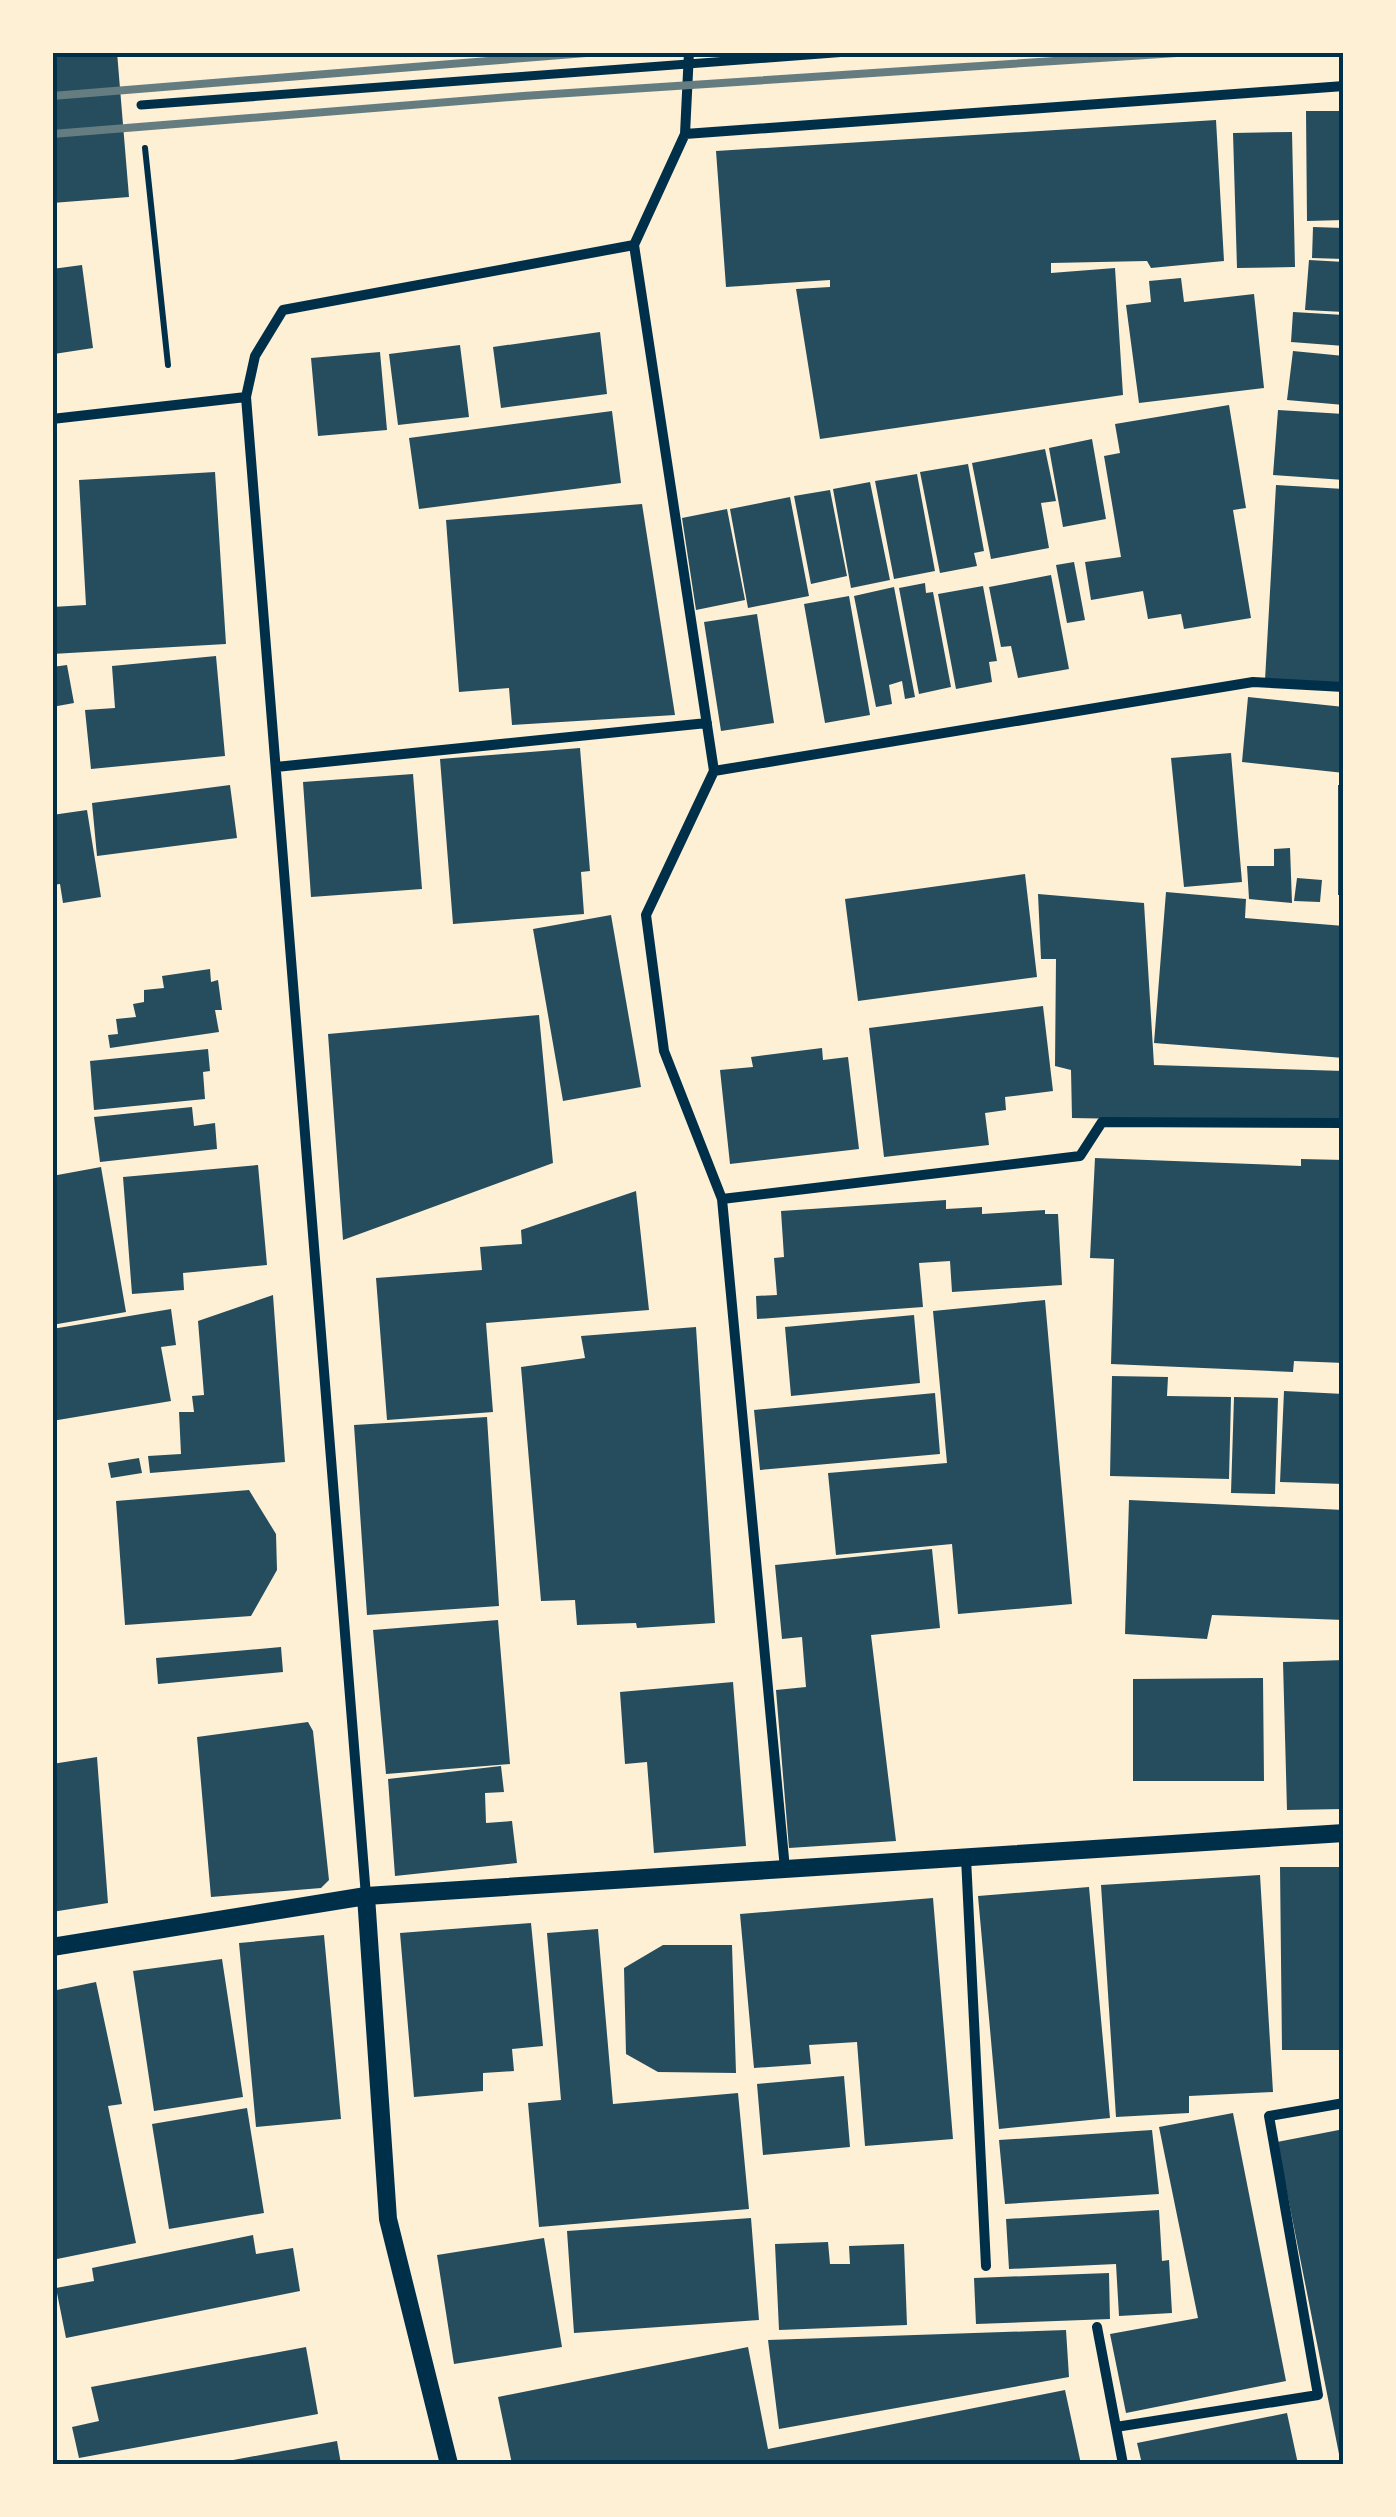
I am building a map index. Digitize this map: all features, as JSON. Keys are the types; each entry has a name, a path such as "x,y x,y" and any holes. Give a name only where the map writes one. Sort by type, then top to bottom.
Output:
{"street":[{"path":"140,105 689,58 847,52"},
{"path":"689,58 685,134 634,246 714,770 646,915 664,1051 722,1198 785,1869"},
{"path":"685,134 1344,86"},
{"path":"448,2464 388,2219 366,1896 246,397 255,356 283,310 634,246"},
{"path":"52,419 246,397"},
{"path":"714,770 1253,682 1344,687"},
{"path":"276,767 707,723"},
{"path":"722,1198 1080,1156 1102,1122 1344,1123"},
{"path":"52,1947 366,1896 1344,1833"},
{"path":"966,1858 986,2266"},
{"path":"1116,2428 1318,2395 1269,2116 1344,2103"},
{"path":"1097,2327 1123,2464"}],"path":[{"path":"140,105 172,406"}],"building":[{"path":"52,52 117,52 129,197 52,203"},
{"path":"1306,111 1344,111 1344,220 1307,221"},
{"path":"1216,120 1224,261 1151,268 1147,261 1051,263 1051,273 1115,268 1123,395 820,439 796,289 830,287 830,280 726,287 716,151"},
{"path":"1292,132 1295,267 1237,268 1233,133"},
{"path":"1313,227 1344,228 1344,259 1312,258"},
{"path":"1309,260 1344,262 1344,312 1305,310"},
{"path":"82,265 93,348 54,354 52,269"},
{"path":"1181,278 1184,302 1254,294 1264,388 1139,403 1126,305 1151,302 1149,281"},
{"path":"1293,312 1344,315 1344,346 1291,342"},
{"path":"600,332 607,394 501,408 493,347"},
{"path":"460,345 469,417 398,425 389,354"},
{"path":"1293,351 1344,356 1344,405 1287,400"},
{"path":"380,352 387,430 318,436 311,358"},
{"path":"1229,405 1246,508 1233,510 1251,618 1184,629 1181,614 1148,619 1143,591 1091,600 1085,562 1121,557 1104,456 1120,453 1115,424"},
{"path":"1278,410 1344,414 1344,480 1273,475"},
{"path":"612,411 621,483 419,509 409,438"},
{"path":"1092,439 1106,519 1063,527 1049,448"},
{"path":"1045,449 1056,501 1041,503 1049,548 991,559 972,463"},
{"path":"968,464 984,551 974,553 977,566 940,573 920,472"},
{"path":"215,472 226,644 52,654 52,607 86,605 79,480"},
{"path":"917,474 935,571 894,579 875,481"},
{"path":"870,482 890,580 851,588 833,489"},
{"path":"1276,485 1344,489 1344,684 1265,680"},
{"path":"830,490 847,576 811,584 794,496"},
{"path":"790,497 809,596 748,608 730,509"},
{"path":"642,504 675,715 512,725 509,688 459,692 446,520"},
{"path":"727,509 745,600 696,610 682,518"},
{"path":"1074,562 1085,620 1067,623 1056,565"},
{"path":"1051,575 1069,669 1018,678 1011,646 1001,647 989,587"},
{"path":"925,583 926,593 933,592 951,687 919,694 899,588"},
{"path":"983,586 997,661 989,662 992,682 956,689 938,594"},
{"path":"894,587 915,697 905,699 902,681 889,685 892,704 876,707 854,596"},
{"path":"849,596 870,715 825,723 804,604"},
{"path":"757,614 774,723 721,731 704,622"},
{"path":"216,656 225,756 91,769 85,710 115,708 112,666"},
{"path":"67,665 74,703 52,707 52,667"},
{"path":"1248,697 1344,707 1344,773 1242,762"},
{"path":"580,748 590,871 581,872 584,914 453,924 440,759"},
{"path":"1231,753 1242,882 1184,887 1171,758"},
{"path":"413,774 422,889 311,897 303,782"},
{"path":"230,785 237,838 97,856 92,803"},
{"path":"1338,785 1344,785 1344,895 1338,895"},
{"path":"87,810 101,897 63,903 60,884 52,885 52,815"},
{"path":"1290,848 1292,903 1249,899 1247,866 1274,866 1274,849"},
{"path":"1025,874 1037,977 858,1001 845,899"},
{"path":"1297,878 1322,880 1320,902 1294,901"},
{"path":"1166,892 1246,899 1245,918 1344,926 1344,1058 1154,1043"},
{"path":"1038,894 1144,903 1154,1065 1344,1071 1344,1123 1072,1118 1071,1070 1055,1066 1056,959 1041,959"},
{"path":"611,915 641,1087 563,1101 533,929"},
{"path":"210,969 211,982 218,980 222,1010 215,1010 219,1032 110,1048 108,1035 118,1034 116,1019 136,1017 133,1004 144,1002 144,990 164,988 162,976"},
{"path":"1043,1006 1053,1091 1005,1097 1006,1110 985,1113 989,1145 884,1157 869,1028"},
{"path":"539,1015 553,1163 343,1240 328,1034"},
{"path":"822,1048 823,1060 848,1057 859,1149 730,1164 720,1070 753,1067 751,1057"},
{"path":"208,1049 210,1071 203,1072 205,1099 94,1110 90,1061"},
{"path":"192,1107 194,1126 215,1123 217,1149 100,1162 94,1117"},
{"path":"1095,1158 1301,1166 1301,1159 1344,1160 1344,1363 1294,1361 1293,1372 1111,1364 1114,1259 1090,1258"},
{"path":"258,1165 267,1265 183,1273 184,1290 132,1294 123,1177"},
{"path":"101,1167 126,1312 52,1325 52,1176"},
{"path":"636,1191 649,1310 486,1323 493,1412 387,1420 376,1278 482,1270 480,1247 522,1244 521,1230"},
{"path":"946,1200 946,1209 982,1207 982,1214 1045,1210 1045,1214 1058,1214 1062,1285 952,1292 950,1261 919,1263 923,1307 757,1319 756,1296 777,1295 774,1258 784,1257 781,1211"},
{"path":"273,1295 285,1462 150,1473 148,1456 181,1454 179,1412 194,1412 192,1396 204,1395 198,1321"},
{"path":"1045,1300 1072,1604 958,1614 952,1544 836,1555 828,1473 947,1463 933,1311"},
{"path":"171,1309 176,1345 161,1347 171,1401 52,1421 52,1329"},
{"path":"914,1315 920,1383 791,1396 785,1327"},
{"path":"696,1327 715,1623 637,1628 636,1623 577,1625 575,1600 541,1601 521,1367 585,1358 581,1336"},
{"path":"1112,1376 1168,1377 1167,1396 1231,1397 1229,1479 1110,1476"},
{"path":"1284,1391 1344,1394 1344,1484 1280,1482"},
{"path":"935,1393 940,1454 760,1470 754,1410"},
{"path":"1234,1397 1278,1398 1275,1494 1231,1493"},
{"path":"487,1417 499,1606 367,1615 354,1425"},
{"path":"139,1458 142,1473 111,1478 108,1463"},
{"path":"249,1490 276,1534 277,1570 251,1616 125,1625 116,1501"},
{"path":"1129,1500 1344,1510 1344,1620 1212,1615 1207,1639 1125,1634"},
{"path":"932,1549 940,1628 871,1635 896,1841 789,1848 776,1690 806,1687 802,1637 782,1639 775,1565"},
{"path":"498,1620 510,1764 386,1774 373,1630"},
{"path":"281,1647 283,1672 158,1684 156,1658"},
{"path":"1344,1660 1344,1809 1287,1810 1283,1662"},
{"path":"1263,1678 1264,1781 1133,1781 1133,1679"},
{"path":"733,1682 746,1846 654,1853 647,1762 625,1764 620,1692"},
{"path":"308,1722 313,1731 329,1880 321,1888 211,1897 197,1737"},
{"path":"97,1757 108,1903 52,1912 52,1764"},
{"path":"501,1766 504,1792 485,1793 486,1823 512,1821 517,1863 395,1876 388,1779"},
{"path":"1280,1867 1344,1867 1344,2050 1282,2050"},
{"path":"1260,1875 1273,2092 1189,2096 1189,2113 1116,2117 1101,1885"},
{"path":"1089,1887 1110,2118 999,2129 978,1896"},
{"path":"933,1898 953,2139 865,2146 857,2042 809,2045 811,2064 754,2068 740,1914"},
{"path":"531,1923 543,2046 512,2049 514,2071 483,2073 483,2091 414,2097 400,1933"},
{"path":"598,1929 613,2104 738,2093 749,2209 539,2227 528,2103 561,2100 547,1933"},
{"path":"324,1935 341,2119 256,2127 239,1943"},
{"path":"663,1945 732,1945 736,2073 658,2072 626,2054 624,1968"},
{"path":"222,1959 243,2097 154,2111 133,1971"},
{"path":"96,1982 122,2104 108,2106 136,2243 52,2260 52,1991"},
{"path":"844,2076 850,2147 763,2155 757,2084"},
{"path":"247,2108 264,2213 169,2229 152,2124"},
{"path":"1233,2113 1286,2381 1126,2413 1110,2334 1198,2318 1159,2127"},
{"path":"1344,2129 1344,2464 1341,2464 1277,2142"},
{"path":"1152,2130 1159,2194 1005,2204 999,2140"},
{"path":"1159,2210 1162,2261 1169,2260 1172,2313 1119,2316 1116,2264 1009,2269 1006,2219"},
{"path":"751,2218 759,2320 574,2333 567,2231"},
{"path":"253,2235 256,2254 293,2248 300,2291 66,2338 56,2288 94,2281 92,2268"},
{"path":"544,2238 562,2347 454,2364 437,2255"},
{"path":"828,2242 830,2264 850,2264 849,2246 904,2244 907,2325 779,2330 775,2244"},
{"path":"1109,2273 1110,2319 976,2324 974,2278"},
{"path":"1066,2330 1069,2377 779,2429 768,2340"},
{"path":"306,2347 318,2414 79,2458 72,2427 99,2421 91,2387"},
{"path":"748,2347 768,2449 1065,2390 1081,2464 512,2464 498,2397"},
{"path":"1287,2413 1298,2464 1142,2464 1137,2443"},
{"path":"337,2441 341,2464 217,2464 217,2463"}],"railway":[{"path":"52,96 599,52"},
{"path":"52,134 523,96 1192,52"}]}
